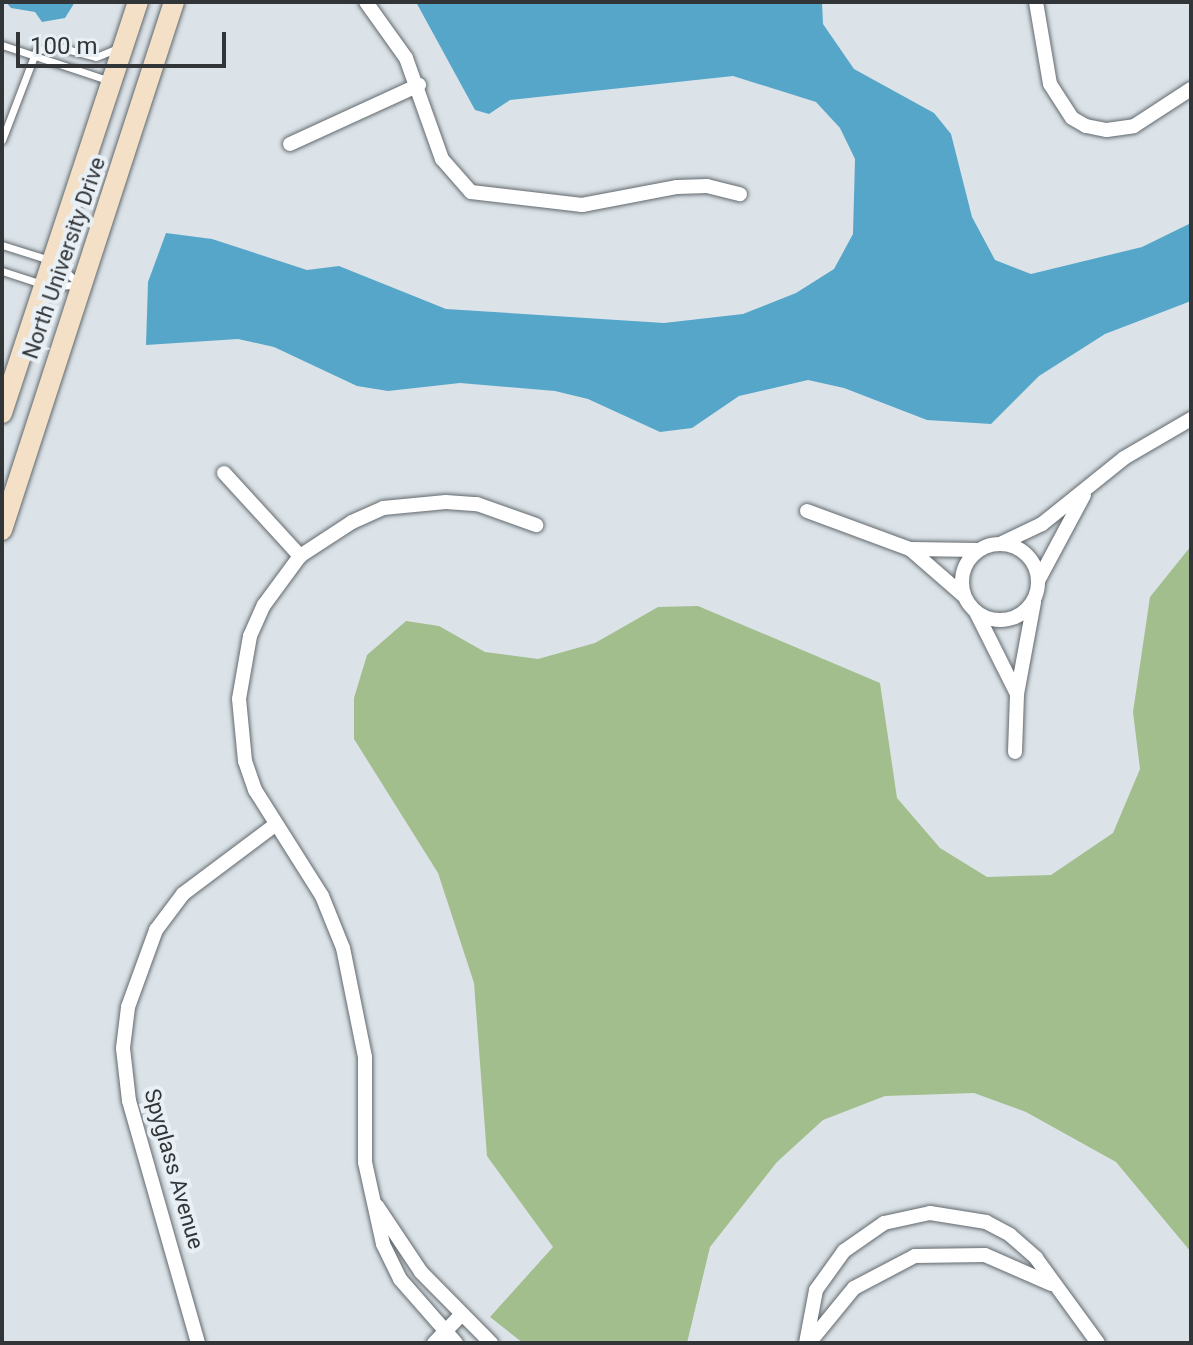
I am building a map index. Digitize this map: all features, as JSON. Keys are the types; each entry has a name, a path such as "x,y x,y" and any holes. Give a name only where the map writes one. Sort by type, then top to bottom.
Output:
{"main road":[{"name":"North University Drive","path":"2,413 56,262 138,2"},
{"name":"North University Drive","path":"2,530 174,2"}],"street":[{"path":"366,2 392,33 419,85 442,159 471,192 582,205 677,187 707,186 740,194"},
{"path":"1036,2 1050,84 1072,118 1086,126 1107,130 1134,126 1191,89"},
{"path":"290,144 419,85"},
{"path":"807,511 910,549 978,550 1002,543 1042,524 1159,434 1191,419"},
{"path":"224,473 300,556"},
{"path":"1015,752 1017,694 1039,579 1088,488"},
{"path":"460,1316 445,1340 400,1279 383,1244 365,1162 365,1057 343,948 322,896 275,825 245,761 239,699 250,636 264,605 300,556 352,522 414,503 477,504 536,525"},
{"path":"1002,543 1031,558 1039,579"},
{"path":"910,549 963,595 976,612 1017,694"},
{"path":"963,595 963,570 978,550"},
{"path":"976,612 1009,619 1035,599"},
{"name":"Spyglass Avenue","path":"198,1343 129,1101 123,1048 128,1007 156,930 183,894 275,825"},
{"path":"374,1202 421,1272 460,1316 491,1343"},
{"path":"808,1343 816,1290 844,1251 884,1223 909,1215 959,1215 986,1222 1010,1235 1057,1287 1098,1343"},
{"path":"808,1343 854,1288 915,1256 985,1255 1057,1287"}],"lane":[{"path":"2,140 31,58 43,46 55,46 96,57 126,41"},
{"path":"2,45 31,58 114,82"},
{"path":"2,245 56,262 80,285"},
{"path":"2,271 48,286 80,285"}],"green space":[{"path":"1191,546 1191,1252 1116,1162 1026,1112 974,1093 885,1096 823,1120 777,1162 710,1247 687,1343 523,1343 490,1317 553,1247 487,1156 474,983 438,873 354,739 354,698 367,655 406,621 439,626 485,652 538,659 595,643 658,607 698,606 880,683 897,798 940,848 987,877 1051,875 1113,833 1140,769 1133,712 1150,597"}],"water":[{"path":"6,2 75,2 65,18 42,22 35,12 11,8"},
{"path":"416,2 822,2 823,24 854,69 934,113 951,134 972,217 995,260 1031,274 1142,247 1191,223 1191,301 1105,334 1039,376 991,424 927,420 844,388 808,380 739,396 692,428 660,432 588,399 555,391 460,383 388,391 357,386 274,347 238,339 146,345 148,282 166,233 212,239 307,270 339,266 446,309 664,323 743,314 796,293 834,269 853,234 855,159 840,128 816,102 733,76 510,100 489,114 475,110"}]}
